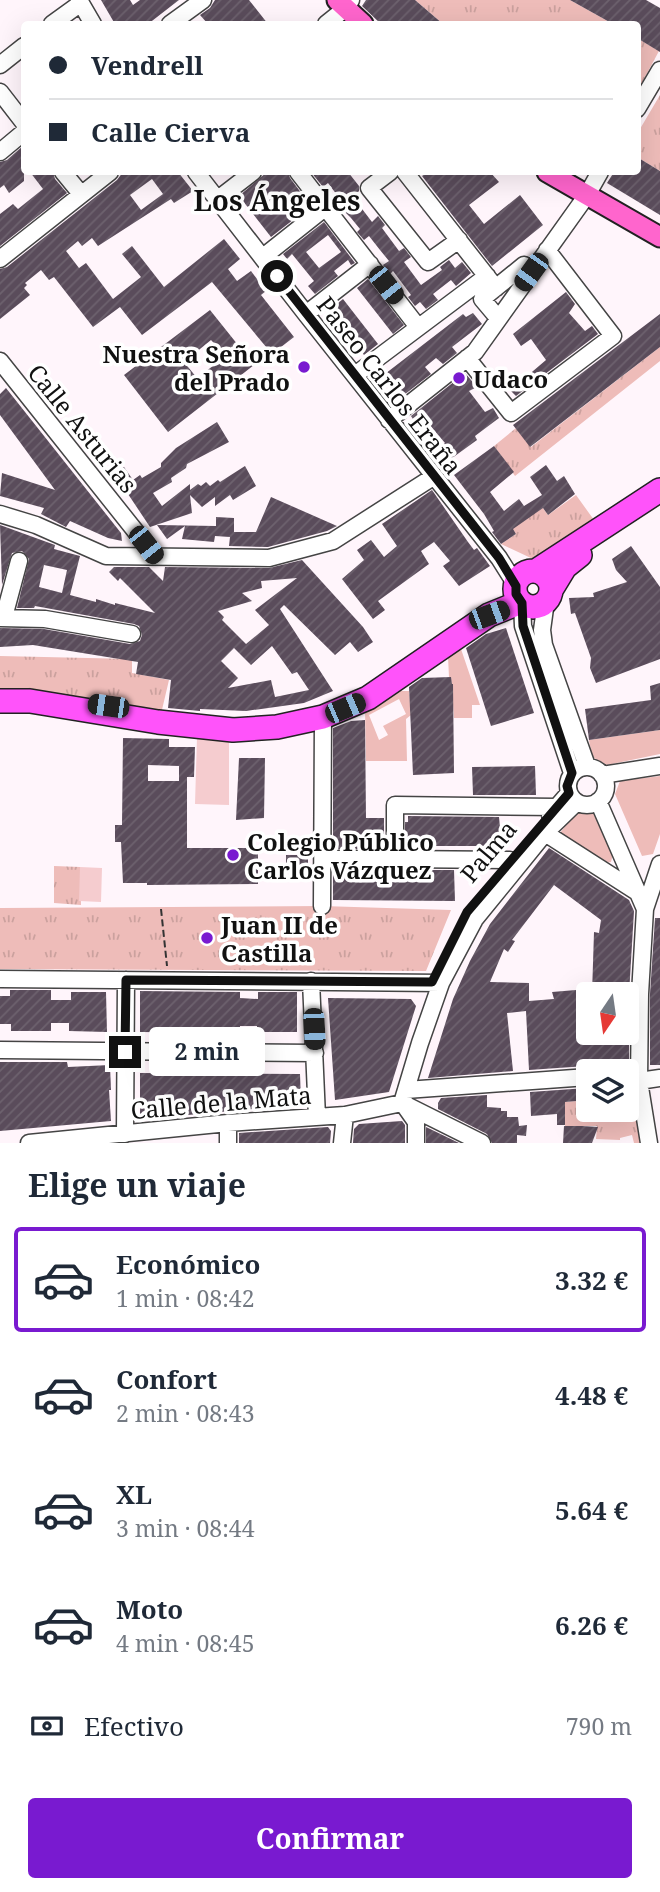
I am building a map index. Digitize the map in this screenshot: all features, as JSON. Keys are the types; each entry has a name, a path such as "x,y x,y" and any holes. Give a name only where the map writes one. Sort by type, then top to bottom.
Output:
{"highway":[{"path":"0,695 32,694 202,720 232,721 290,715 324,707 363,690 523,587 660,490"},
{"path":"523,587 534,607 549,596 565,567 660,500"},
{"path":"0,701 30,701 158,722 233,730 277,727 323,717 368,698 489,615 523,587 547,578 549,596"}],"main road":[{"path":"345,3 360,21"},
{"path":"552,175 660,237"}],"street":[{"path":"174,21 203,0"},
{"path":"56,21 80,1 91,21"},
{"path":"329,21 345,3"},
{"path":"0,65 21,48"},
{"path":"641,102 660,70"},
{"path":"0,92 21,119"},
{"path":"0,152 21,134"},
{"path":"65,175 81,194"},
{"path":"0,258 106,175"},
{"name":"Paseo Carlos Eraña","path":"198,175 433,477 523,587"},
{"path":"218,199 249,175"},
{"path":"306,175 326,207 418,327"},
{"path":"386,175 369,188 428,262 459,240"},
{"path":"407,175 491,282"},
{"path":"389,420 475,352 598,175"},
{"path":"263,257 326,207"},
{"path":"467,358 511,413 613,335 547,250"},
{"path":"306,314 370,264"},
{"path":"355,375 418,327 491,282 524,265 531,272"},
{"path":"491,282 482,299 498,318"},
{"name":"Calle Asturias","path":"3,371 156,557"},
{"path":"0,514 36,525 106,556 269,558 332,541 433,477"},
{"path":"19,561 2,618 45,619 132,634"},
{"path":"523,587 523,626 579,770"},
{"path":"549,596 542,630 544,645 579,770"},
{"path":"322,906 323,717"},
{"path":"602,775 660,766"},
{"path":"579,770 598,770 602,775 606,789 598,801 585,805 573,797 567,786 579,770"},
{"name":"Palma","path":"404,1097 437,983 467,912 557,807 573,797"},
{"name":"Palma","path":"437,983 475,919 573,797"},
{"path":"598,801 645,909 660,916"},
{"path":"395,859 395,805 557,807"},
{"path":"545,833 638,892"},
{"path":"323,859 510,860"},
{"path":"636,1059 645,909 660,864"},
{"path":"0,979 437,983"},
{"path":"120,1137 126,980"},
{"path":"311,981 317,1117"},
{"path":"0,1050 315,1053"},
{"path":"639,1076 660,1078"},
{"name":"Calle de la Mata","path":"29,1143 173,1136 228,1123 345,1115 404,1097 576,1078"},
{"path":"639,1095 649,1143"},
{"path":"404,1097 416,1122 416,1143"},
{"path":"404,1097 482,1143"},
{"path":"342,1143 345,1115"},
{"path":"228,1123 228,1143"}],"path":[{"path":"161,909 167,967"}],"green space":[{"path":"415,0 570,0 608,21 440,21"},
{"path":"641,40 659,51 641,85"},
{"path":"660,95 660,171 641,159 641,127"},
{"path":"660,347 660,361 515,476 494,446 516,428 531,447"},
{"path":"576,495 594,520 533,559 501,544 516,534 509,524 527,519 540,504 548,515"},
{"path":"461,649 480,705 472,705 472,718 454,718 448,657"},
{"path":"0,656 132,659 132,673 169,680 161,714 0,692"},
{"path":"398,691 409,691 411,715 406,719 407,761 366,761 365,710","holes":["399,699 406,714 383,726 388,735 379,740 369,715"]},
{"path":"660,730 660,754 607,765 592,757 589,740"},
{"path":"660,776 660,834 653,854 642,856 615,794 620,781"},
{"path":"575,810 597,812 613,854 611,862 605,863 560,833 567,824 565,821"},
{"path":"54,866 80,867 81,905 54,903"},
{"path":"322,906 451,910 426,971 0,969 0,908"},
{"path":"639,1073 649,1143 634,1143 632,1135 620,1140 596,1139 597,1126 565,1126 565,1102 576,1101 576,1122 639,1122"}],"shaded area":[{"path":"197,737 229,739 229,805 195,804"},
{"path":"80,867 102,868 101,902 79,901"}],"building":[{"path":"101,0 130,0 133,5 140,0 179,0 152,21 113,21"},
{"path":"215,0 249,0 266,21 205,21 200,15 210,8"},
{"path":"366,0 415,0 440,21 378,21 362,6"},
{"path":"570,0 646,0 660,8 660,52 641,40 641,21 608,21"},
{"path":"21,148 21,175 24,175 24,181 9,193 4,185 0,188 0,162 7,160"},
{"path":"641,159 660,171 660,215 607,183 612,175 641,175"},
{"path":"32,175 54,175 67,193 0,246 0,214 13,204 18,209 43,189"},
{"path":"121,175 180,175 193,191 174,203 171,199 98,246 92,238 82,246 78,241 66,251 79,268 86,263 113,299 141,277 122,254 132,246 164,287 224,239 240,259 228,269 237,281 251,271 266,291 261,295 294,337 272,354 212,282 142,335 120,307 93,327 54,277 49,280 41,270 25,283 27,285 24,288 30,295 0,319 0,269 7,267","holes":["152,179 163,194 141,210 130,195"]},
{"path":"264,175 289,175 311,206 271,237 239,196"},
{"path":"313,175 350,175 359,186 359,191 353,197 372,222 378,216 385,225 382,228 399,251 404,248 411,257 404,262 421,285 442,270 440,267 449,260 455,268 462,262 471,273 456,286 451,280 433,294 438,300 426,309 420,302 415,306 408,297 411,295 393,271 390,274 383,265 389,261 369,236 364,240 357,232 360,229 332,199 337,195 328,183 323,187"},
{"path":"493,175 499,182 469,205 484,224 520,195 543,225 492,266 422,176"},
{"path":"324,222 355,263 351,265 348,260 334,271 338,276 315,294 308,286 314,281 292,254 287,259 283,254","holes":["328,235 341,252 319,268 306,252"]},
{"path":"368,279 404,325 393,334 357,288"},
{"path":"566,292 575,304 569,313 585,331 592,326 598,334 516,396 510,390 516,385 513,382 524,373 526,377 546,360 531,339 521,346 513,334"},
{"path":"343,299 378,344 364,355 329,310"},
{"path":"210,310 254,365 168,432 124,375","holes":["211,340 226,356 197,378 184,362"]},
{"path":"473,313 482,324 452,347 457,353 443,364 436,358 425,367 431,374 400,398 381,377 463,314 466,317"},
{"path":"660,314 660,347 530,447 513,425"},
{"path":"465,373 477,387 469,391 485,412 493,408 499,418 475,436 477,440 448,461 437,449 445,443 428,423 419,429 411,416"},
{"path":"6,388 121,533 122,541 108,538 70,521 66,527 41,514 44,508 0,496 2,473 55,490 0,415 0,394"},
{"path":"217,422 229,442 187,464 186,468 171,478 172,482 153,493 162,506 190,484 190,490 206,482 210,486 245,466 256,486 233,500 230,495 215,506 215,497 202,507 190,495 192,513 150,527 122,485 118,488 110,477 124,467 133,480 140,475 142,478 161,467 161,463 176,448"},
{"path":"494,446 514,472 490,492 504,511 519,499 524,506 542,495 530,477 546,465 557,481 564,476 575,494 548,515 543,508 513,529 516,534 501,544 484,514 454,475"},
{"path":"432,490 474,550 477,548 490,566 459,586 443,566 450,561 434,542 421,551 429,564 378,601 385,610 373,619 342,579 364,560 357,550 371,540 384,557 397,546 382,524"},
{"path":"271,497 337,526 268,547 229,546 230,537 215,536 214,542 182,539 185,526 167,539 157,525 216,526 216,517 234,518 234,532 256,532"},
{"path":"0,525 55,545 54,549 80,556 70,595 155,613 120,578 118,581 109,572 114,567 149,567 163,581 165,567 269,568 302,560 363,627 373,642 358,652 350,642 335,655 284,605 280,609 333,691 304,703 246,711 168,708 171,680 136,674 138,662 33,645 0,647 0,628 44,629 130,644 140,641 142,635 139,626 134,624 35,606 17,608 29,559 22,551 12,553 2,585","holes":["44,565 67,570 62,593 39,587","297,578 255,610 269,625 246,644 222,620 224,617 218,611 252,601 242,593 262,588 261,581","272,646 292,674 297,672 309,690 275,697 271,680 228,688 238,678 221,661 234,648 251,665"]},
{"path":"631,546 660,587 660,659 596,683 590,668 591,658 575,613 571,614 569,598 594,597 593,593 627,582 616,570 612,559"},
{"path":"506,628 534,713 491,726 466,648 486,634"},
{"path":"451,677 454,773 413,775 409,687 422,678"},
{"path":"660,683 660,730 589,740 585,709 651,700 650,686"},
{"path":"365,720 366,818 384,818 384,849 333,849 333,728 351,721"},
{"path":"123,738 169,739 169,747 195,747 194,777 187,777 187,848 258,848 258,884 123,883 121,842 115,842 115,825 122,825","holes":["148,765 179,766 179,781 148,781"]},
{"path":"239,758 265,758 264,818 236,820"},
{"path":"535,766 536,795 473,795 472,767"},
{"path":"408,816 499,817 501,838 498,838 499,843 490,843 490,846 410,846 409,840 405,841 405,822 408,822"},
{"path":"549,848 629,900 634,911 630,982 592,982 594,932 599,933 601,920 554,885 512,940 515,941 508,952 504,949 490,982 529,983 529,1001 554,999 552,992 576,990 576,1045 629,1045 629,1059 576,1059 576,1067 529,1070 526,1011 507,1013 513,1071 428,1078 453,999 490,924"},
{"path":"286,855 308,855 308,870 286,870"},
{"path":"333,870 454,870 455,901 333,900"},
{"path":"655,918 660,918 660,1065 650,1065 650,994"},
{"path":"10,990 51,990 51,1000 71,1000 71,992 106,992 107,1032 69,1031 69,1023 51,1023 51,1031 11,1031 11,1024 0,1024 0,996 10,996"},
{"path":"140,991 240,992 240,998 258,999 258,992 297,992 297,1032 257,1032 257,1026 240,1026 240,1033 140,1032"},
{"path":"328,998 411,999 416,1006 389,1092 335,1100"},
{"path":"0,1062 67,1062 68,1067 110,1065 111,1121 0,1131"},
{"path":"140,1073 300,1074 301,1101 297,1105 144,1119 140,1115"},
{"path":"576,1089 576,1101 565,1102 565,1125 557,1125 557,1114 531,1116 530,1092"},
{"path":"487,1095 487,1107 501,1108 501,1111 507,1111 507,1117 518,1117 519,1126 527,1125 526,1136 517,1135 517,1143 492,1143 487,1134 438,1109 441,1098"},
{"path":"402,1121 405,1125 405,1143 353,1143 354,1129 359,1124"},
{"path":"564,1126 598,1127 592,1143 563,1143"},
{"path":"328,1127 331,1131 330,1143 239,1143 239,1133"},
{"path":"426,1127 459,1143 426,1143"}],"place":[{"name":"Nuestra Señora del Prado","path":"304,367"},
{"name":"Udaco","path":"459,378"},
{"name":"Colegio Público Carlos Vázquez","path":"233,855"},
{"name":"Juan II de Castilla","path":"207,938"}],"district":[{"name":"Los Ángeles","path":"277,200"}],"route":[{"path":"125,1052 126,980 432,982 467,912 569,793 567,786 572,773 523,626 522,603 516,594 516,586 499,558 277,276"}]}
